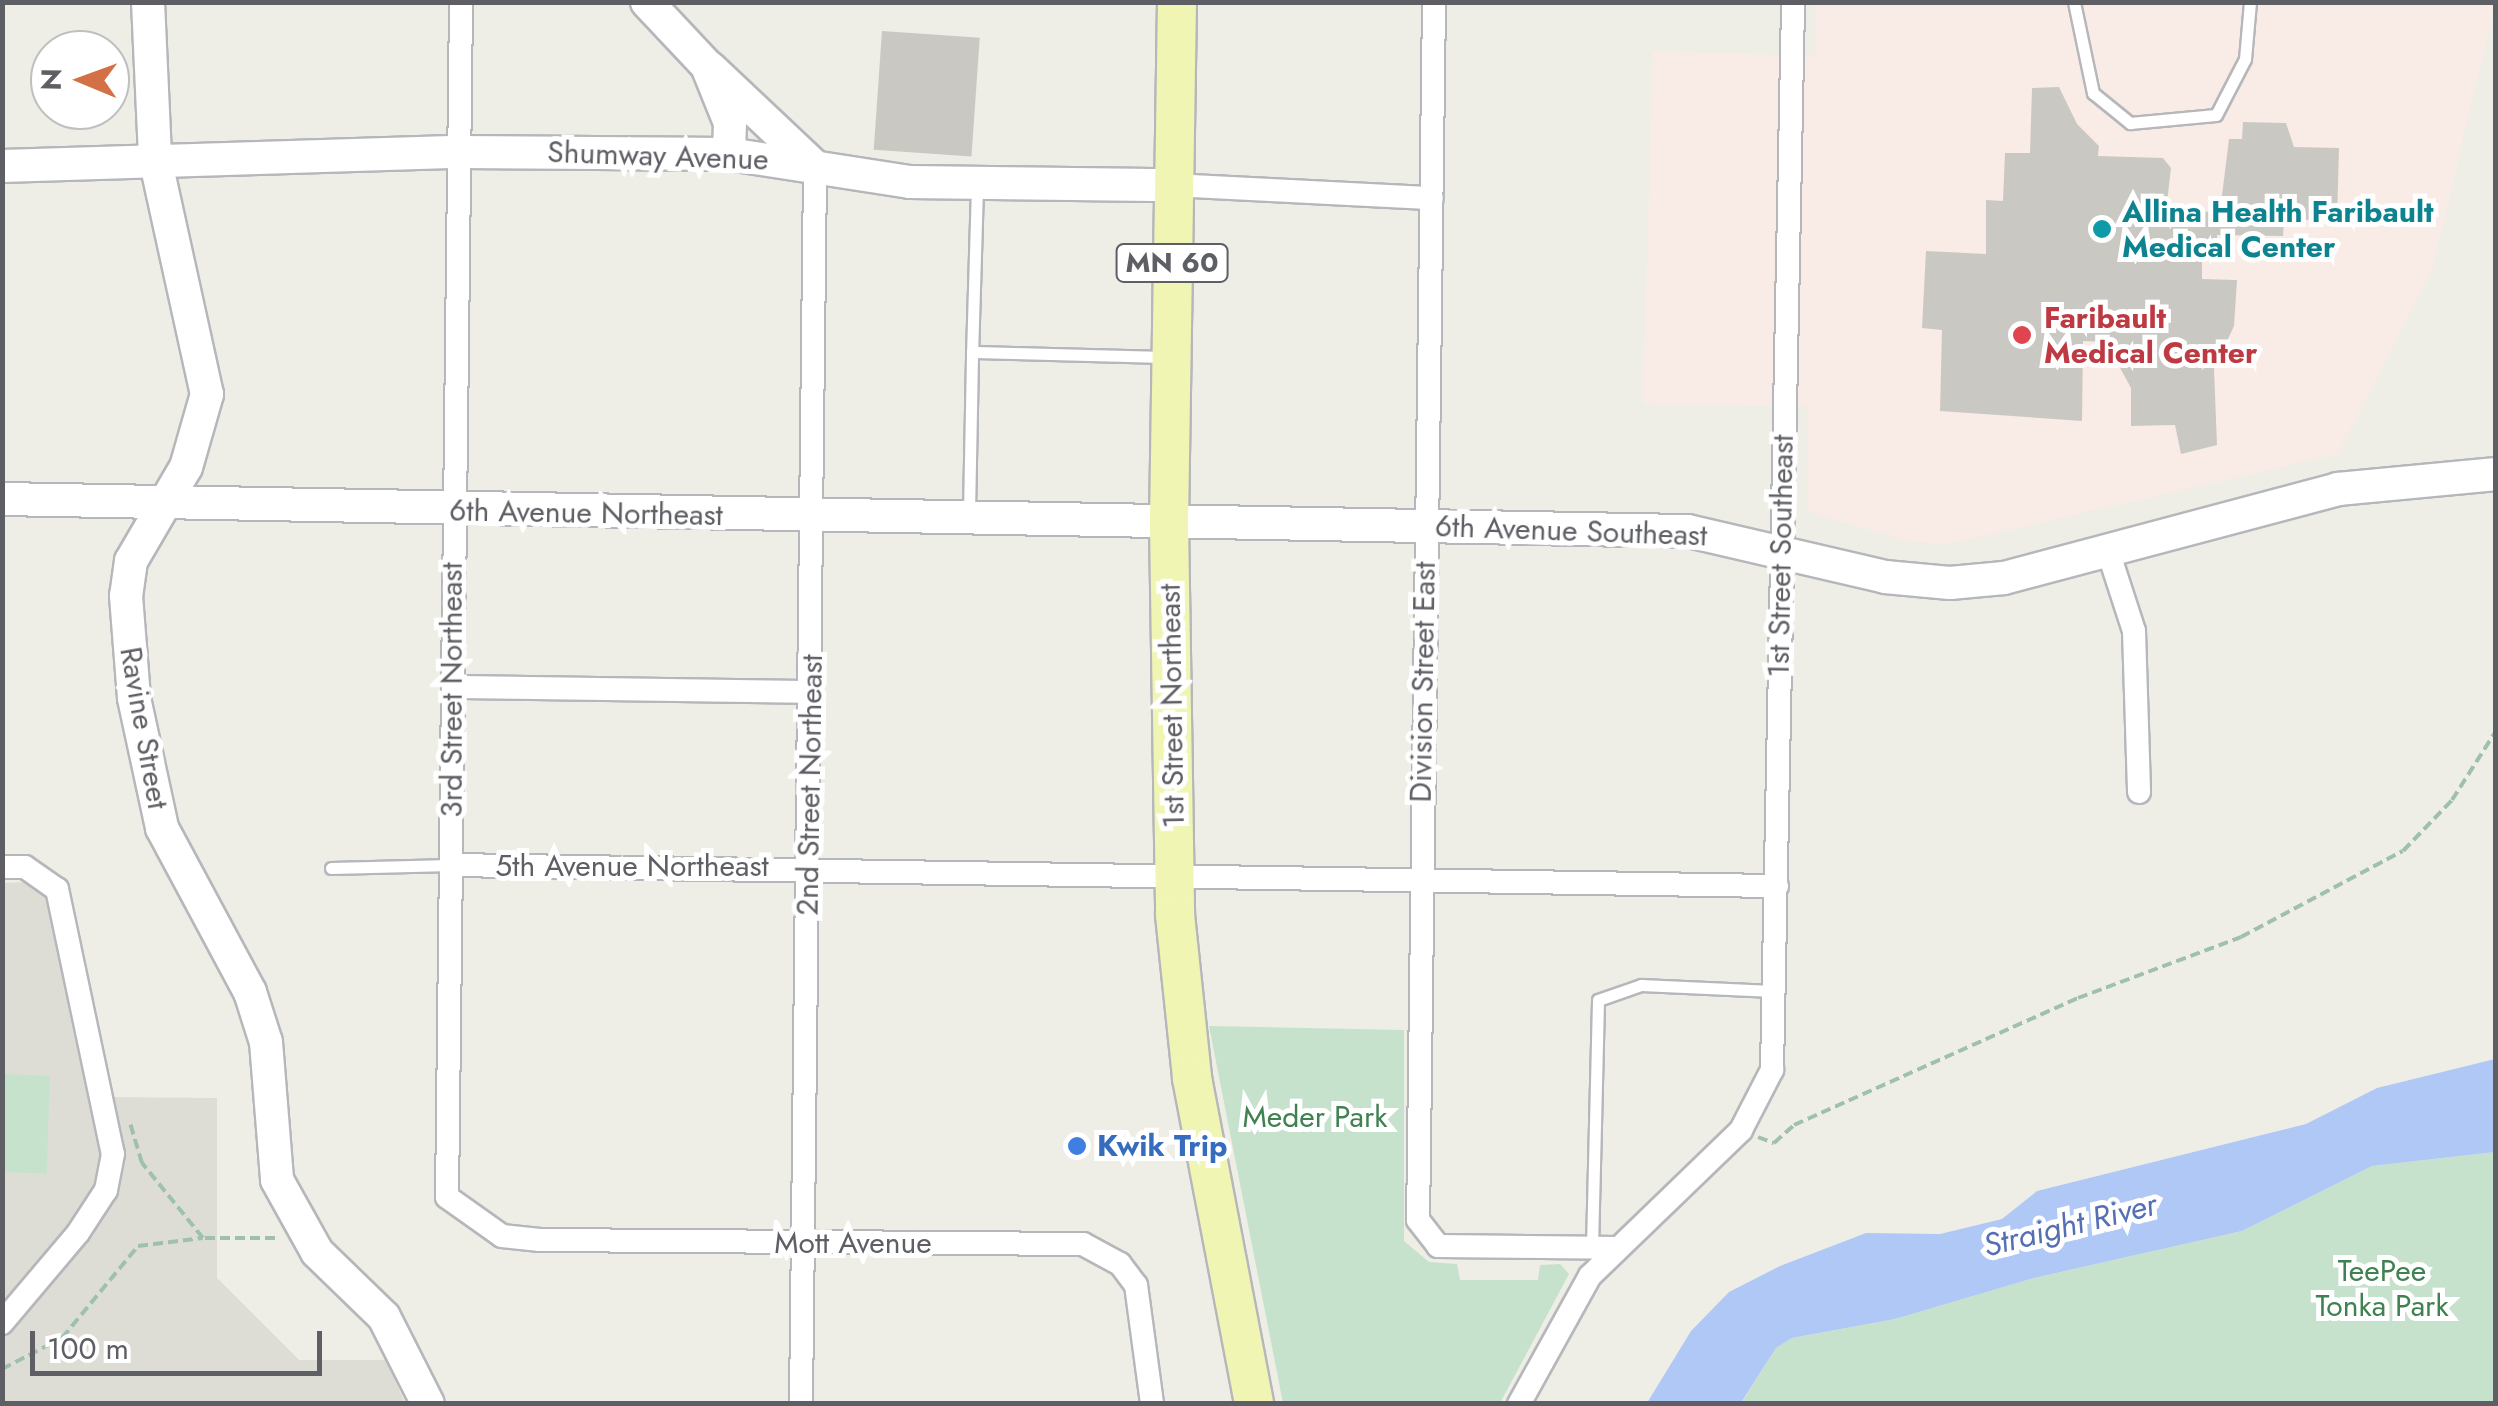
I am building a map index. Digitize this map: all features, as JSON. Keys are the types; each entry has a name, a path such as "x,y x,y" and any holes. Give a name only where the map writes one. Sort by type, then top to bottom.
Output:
{"main road":[{"name":"1st Street Northeast","path":"1177,2 1169,524 1174,874 1192,1078 1254,1404"}],"street":[{"name":"Ravine Street","path":"148,2 155,158 206,394 201,432 132,560 126,596 134,698 162,828 250,992 274,1094 277,1180 294,1218 384,1317 428,1404"},
{"name":"3rd Street Northeast","path":"447,1197 454,688 452,511 462,2"},
{"path":"647,2 707,66 736,85 815,167"},
{"name":"Division Street East","path":"1434,2 1418,1220 1428,1239 1438,1246 1592,1247"},
{"name":"1st Street Southeast","path":"1519,1404 1590,1276 1741,1130 1758,1106 1772,1070 1778,991 1780,548 1793,2"},
{"path":"707,66 730,123 729,154"},
{"name":"Shumway Avenue","path":"2,166 155,158 459,152 729,154 815,167 854,178 1173,185 1432,198"},
{"name":"2nd Street Northeast","path":"801,1404 815,519 815,167"},
{"name":"6th Avenue Southeast","path":"1169,524 1688,531 1780,548 1885,577 1950,582 2004,578 2338,489 2496,474"},
{"name":"6th Avenue Northeast","path":"2,499 165,499 452,511 1169,524"},
{"path":"2108,550 2134,631 2139,792"},
{"path":"454,688 810,692"},
{"name":"5th Avenue Northeast","path":"450,865 1778,886"},
{"path":"2,1323 78,1233 106,1190 113,1154 73,937 58,890 14,867"},
{"name":"Mott Avenue","path":"447,1197 502,1236 805,1244 1062,1241 1103,1251 1136,1285 1144,1310 1152,1404"},
{"path":"1592,1247 1618,1248"}],"lane":[{"path":"2074,2 2093,93 2130,123 2216,115 2245,58 2250,2"},
{"path":"969,521 977,183"},
{"path":"972,352 1170,357"},
{"path":"330,868 450,865"},
{"path":"1592,1247 1598,1000 1642,985 1778,991"}],"path":[{"path":"1741,1130 1774,1143 1794,1125 2078,998 2242,938 2403,851 2452,800 2496,730"},
{"path":"125,1108 142,1163 204,1238"},
{"path":"2,1369 62,1338 138,1246 204,1238 285,1238"}],"shaded area":[{"name":"Faribault Medical Center","path":"1817,3 2495,3 2433,268 2338,454 1949,544 1909,542 1807,511 1808,407 1643,403 1653,52 1815,56"},
{"path":"30,882 57,889 104,1097 217,1098 217,1278 299,1360 386,1360 405,1403 3,1403 2,883"}],"green space":[{"name":"Meder Park","path":"1209,1026 1404,1030 1404,1241 1429,1262 1457,1264 1460,1280 1538,1280 1540,1265 1560,1264 1569,1274 1500,1403 1283,1403"},
{"path":"3,1074 50,1076 47,1174 2,1172"},
{"name":"TeePee Tonka Park","path":"2495,1152 2495,1403 1741,1404 1776,1348 1792,1338 1895,1319 2034,1278 2242,1231 2372,1166"}],"water":[{"name":"Straight River","path":"2495,1059 2495,1152 2372,1166 2242,1231 2034,1278 1895,1319 1792,1338 1776,1348 1741,1403 1647,1403 1691,1331 1729,1292 1780,1266 1866,1233 1940,1234 2002,1219 2037,1191 2306,1124 2377,1088"}],"building":[{"path":"882,31 980,38 971,157 874,150"},
{"name":"Allina Health Faribault Medical Center","path":"2059,87 2077,124 2099,146 2098,156 2163,158 2171,168 2166,211 2220,212 2229,139 2242,139 2243,122 2286,123 2294,147 2339,148 2337,221 2284,219 2283,236 2217,235 2217,249 2202,249 2202,279 2237,280 2234,326 2214,369 2217,445 2181,454 2175,425 2131,426 2131,388 2106,342 2083,341 2082,421 1940,411 1942,330 1922,328 1926,251 1986,254 1986,200 2003,201 2005,153 2030,153 2032,88"}],"place":[{"name":"Allina Health Faribault Medical Center","path":"2102,229"},
{"name":"Faribault Medical Center","path":"2022,335"},
{"name":"Kwik Trip","path":"1077,1146"}]}
